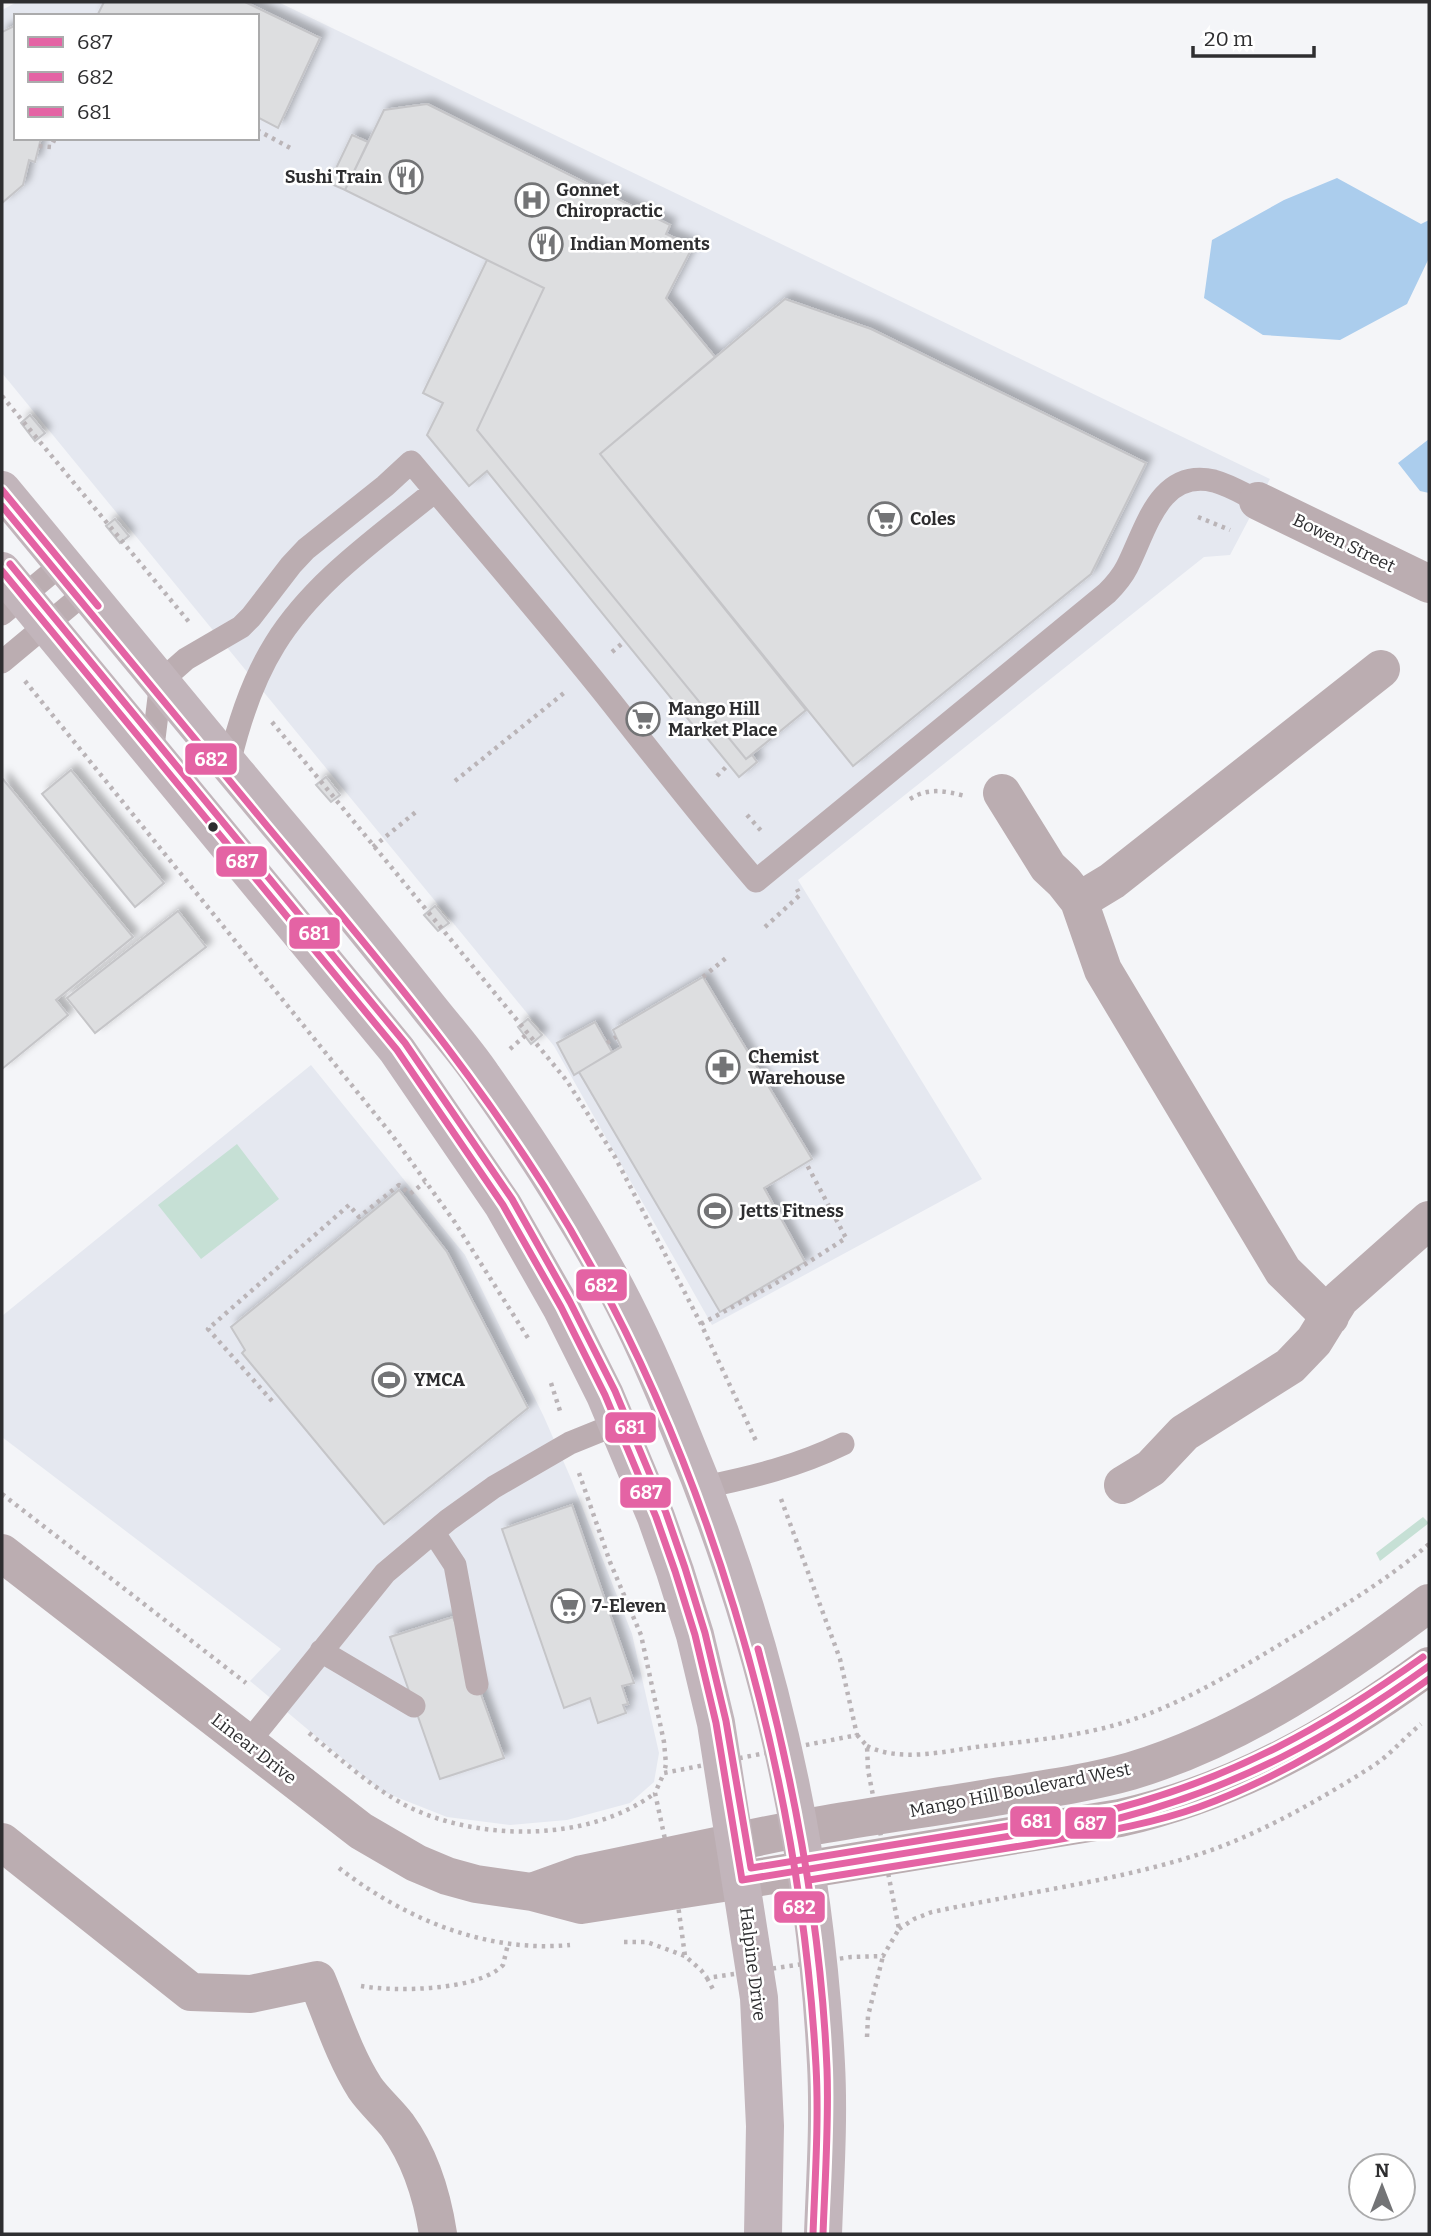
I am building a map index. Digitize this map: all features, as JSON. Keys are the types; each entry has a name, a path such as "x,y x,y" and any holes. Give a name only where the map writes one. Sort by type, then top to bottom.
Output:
{"main road":[{"path":"2,490 356,916 471,1062 533,1151 616,1288 648,1353 729,1555 767,1679 800,1828 822,1996 827,2070 823,2234"},
{"name":"Halpine Drive","path":"9,593 46,625 397,1050 436,1103 503,1205 561,1307 617,1424 656,1517 695,1636 716,1723 759,1998 765,2126 763,2234"}],"street":[{"name":"Bowen Street","path":"1258,501 1429,584"},
{"path":"1079,901 1111,881 1381,669"},
{"path":"1005,798 1048,867 1079,901 1103,970 1283,1271 1330,1317"},
{"path":"1124,1485 1152,1468 1184,1433 1290,1366 1314,1341 1340,1299 1429,1220"},
{"name":"Linear Drive","path":"2,1553 361,1831 416,1863 476,1884 532,1892 581,1905 742,1880"},
{"name":"Mango Hill Boulevard West","path":"735,1842 800,1828 1073,1784 1130,1771 1168,1758 1215,1739 1264,1713 1378,1642 1429,1603"},
{"path":"742,1880 1120,1818 1196,1797 1268,1766 1317,1741 1377,1704 1429,1666"},
{"path":"2,1842 191,1992 251,1994 317,1980 349,2058 366,2088 397,2125 416,2156 432,2198 438,2234"},
{"name":"Linear Drive","path":"532,1892 582,1874 735,1842"}],"lane":[{"path":"152,755 161,681 186,659 241,626 306,549 411,462 485,547 756,881 1107,593 1126,570 1157,506 1174,486 1192,479 1212,481 1258,501"},
{"path":"229,764 240,718 277,640 332,576 435,491"},
{"path":"9,593 74,578"},
{"path":"4,660 46,625 74,578"},
{"path":"247,1744 385,1573 448,1520 494,1488 570,1443 617,1424"},
{"path":"704,1488 771,1473 811,1460 843,1444"},
{"path":"434,1533 455,1566 477,1684"},
{"path":"321,1651 414,1706"}],"path":[{"path":"259,131 294,150"},
{"path":"39,146 51,147 54,140"},
{"path":"2,396 188,619"},
{"path":"1198,517 1232,531"},
{"path":"4,660 368,1105 454,1221 532,1344"},
{"path":"455,781 569,689"},
{"path":"267,717 567,1081 615,1157 701,1324 771,1473 840,1660 857,1735 867,1746 892,1754 943,1752 1053,1738 1108,1727 1151,1712 1226,1678 1377,1584 1429,1544"},
{"path":"717,776 729,764"},
{"path":"903,805 922,793 932,791 1005,798"},
{"path":"373,847 416,811"},
{"path":"765,927 800,895 797,887 800,884"},
{"path":"703,977 726,958"},
{"path":"607,1043 616,1037"},
{"path":"701,1324 773,1285 846,1238 806,1163"},
{"path":"272,1401 208,1329 349,1205 359,1217 399,1185 410,1194 425,1182"},
{"path":"309,1733 371,1784 405,1805 447,1822 485,1830 569,1828 622,1814 655,1793 666,1763 641,1636 610,1562 550,1379"},
{"path":"2,1494 246,1684"},
{"path":"837,1740 857,1735"},
{"path":"867,1746 868,1770"},
{"path":"664,1773 684,1771"},
{"path":"655,1793 660,1812"},
{"path":"851,1957 883,1956 899,1929 894,1908"},
{"path":"684,1932 685,1956 707,1978 725,1974"},
{"path":"317,1980 385,1990 478,1982 503,1965 508,1944"}],"shaded area":[{"name":"Mango Hill Market Place","path":"17,2 278,2 1270,479 1230,555 1204,557 798,880 982,1179 712,1325 554,1046 2,373 2,10"},
{"path":"311,1065 465,1255 572,1481 632,1634 659,1753 654,1782 630,1803 567,1820 510,1825 447,1817 381,1791 250,1681 281,1649 2,1437 2,1316"}],"green space":[{"path":"237,1144 279,1199 201,1259 158,1205"},
{"path":"1423,1517 1429,1523 1380,1561 1376,1553"}],"water":[{"path":"1337,178 1421,224 1429,220 1429,258 1407,304 1340,340 1263,335 1204,298 1212,240 1284,200"},
{"path":"1429,439 1429,493 1420,491 1398,463"}],"building":[{"path":"104,2 245,2 320,38 278,128 259,118 259,14 98,14"},
{"path":"14,26 14,140 40,140 35,162 29,160 23,185 2,203 2,32"},
{"path":"427,104 670,225 666,234 693,246 666,298 715,357 600,454 806,710 746,759 477,430 544,288 345,190 384,110"},
{"path":"352,135 368,142 345,190 329,183"},
{"path":"487,260 544,288 477,430 746,759 752,755 757,762 739,777 703,733 701,735 487,471 469,486 427,435 443,403 423,393"},
{"name":"Coles","path":"785,299 871,329 1146,463 1091,574 853,766 600,454"},
{"path":"30,415 45,433 35,441 21,423"},
{"path":"115,519 129,536 120,543 106,526"},
{"path":"71,770 164,883 135,907 42,794"},
{"path":"326,777 340,795 331,802 316,785"},
{"path":"2,778 133,937 56,1000 68,1015 2,1069"},
{"path":"435,906 449,923 438,931 424,915"},
{"path":"178,911 206,947 95,1033 67,998"},
{"path":"703,977 812,1159 764,1188 805,1262 720,1312 579,1072 621,1047 613,1030"},
{"path":"528,1019 542,1035 531,1044 518,1027"},
{"path":"595,1022 612,1052 574,1075 557,1043"},
{"name":"YMCA","path":"399,1190 447,1252 528,1408 384,1524 242,1353 245,1350 231,1327"},
{"name":"7-Eleven","path":"572,1505 634,1683 622,1686 628,1704 623,1705 626,1713 598,1723 590,1698 564,1708 502,1529"},
{"path":"453,1617 504,1758 440,1779 390,1637"}],"transit line":[{"name":"687","path":"2,490 98,606"},
{"name":"682","path":"2,506 376,957 480,1092 544,1186 602,1285 652,1389 697,1497 734,1609 765,1722 789,1837 806,1952 816,2066 817,2129 813,2234"},
{"name":"681","path":"10,564 405,1043 512,1199 570,1302 615,1391 666,1513 705,1633 726,1721 751,1868 1118,1808 1161,1795 1201,1781 1278,1747 1350,1706 1423,1657"},
{"name":"687","path":"2,571 397,1050 503,1205 561,1307 605,1395 656,1517 675,1571 695,1635 716,1723 742,1880 1120,1818 1163,1805 1205,1791 1282,1757 1356,1715 1429,1666"},
{"name":"687","path":"758,1649 795,1804 819,1962 827,2069 823,2234"},
{"name":"682","path":"809,1880 1096,1833 1179,1814 1230,1795 1289,1767 1346,1734 1429,1679"}],"place":[{"name":"Sushi Train","path":"406,177"},
{"name":"Gonnet Chiropractic","path":"532,200"},
{"name":"Indian Moments","path":"546,244"},
{"name":"Coles","path":"885,519"},
{"name":"Mango Hill Market Place","path":"643,719"},
{"name":"Chemist Warehouse","path":"723,1067"},
{"name":"Jetts Fitness","path":"715,1211"},
{"name":"YMCA","path":"389,1380"},
{"name":"7-Eleven","path":"568,1606"}]}
